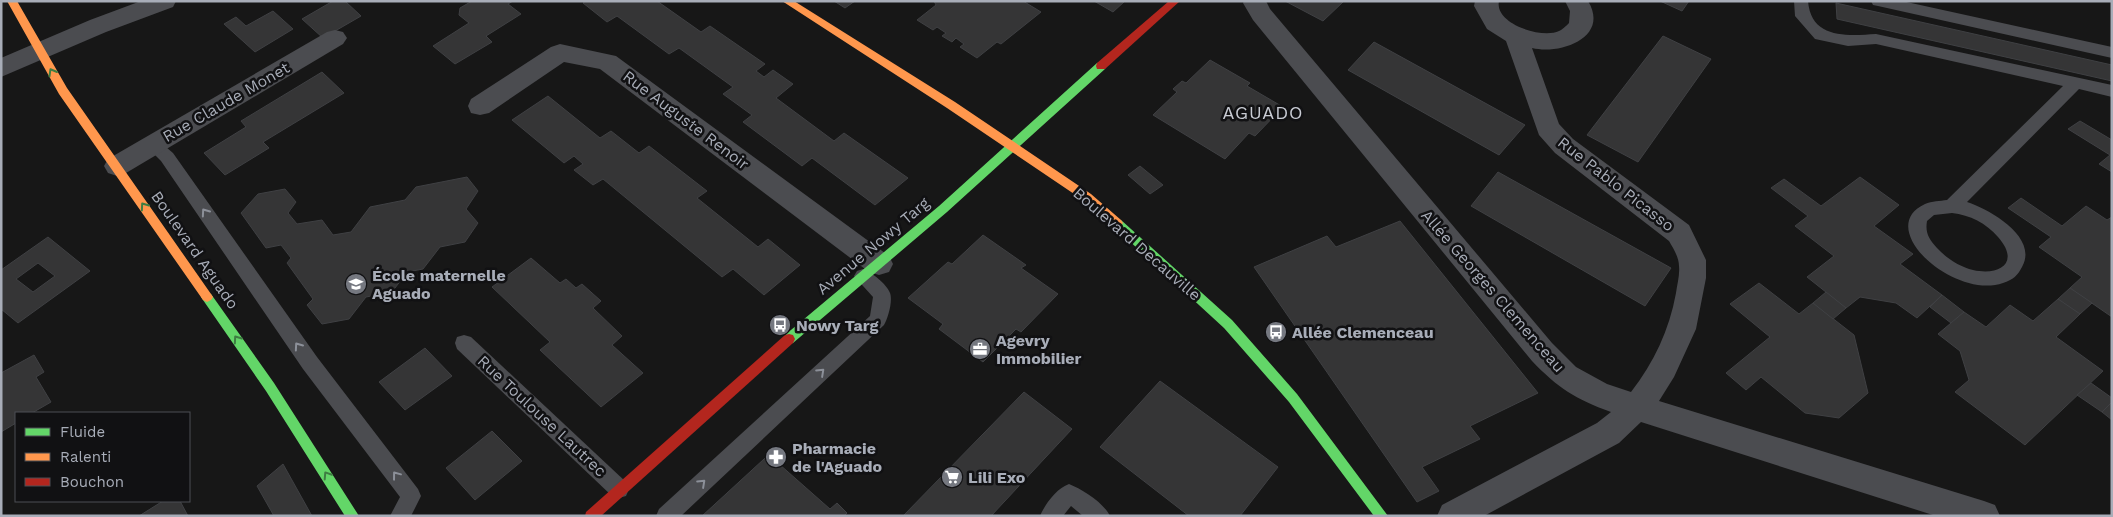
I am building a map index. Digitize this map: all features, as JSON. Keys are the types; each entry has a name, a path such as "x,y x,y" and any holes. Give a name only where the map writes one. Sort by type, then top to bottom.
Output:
{"street":[{"name":"Boulevard Aguado","path":"12,1 30,27 39,50 63,91 270,387 353,516"},
{"path":"1,68 39,50 165,1"},
{"name":"Boulevard Decauville","path":"787,1 1087,197 1154,255 1228,324 1293,398 1382,516"},
{"name":"Avenue Nowy Targ","path":"591,516 839,294 871,270 944,208 1175,1"},
{"path":"1487,1 1486,6 1496,23 1516,36 1542,42 1565,39 1580,27 1582,11 1576,1"},
{"name":"Allée Georges Clemenceau","path":"1255,3 1261,14 1301,63 1542,352 1566,376 1598,394 1984,516"},
{"name":"Rue Pablo Picasso","path":"1453,516 1608,433 1638,407 1664,369 1678,341 1690,300 1693,266 1688,250 1679,233 1564,146 1548,128 1516,36"},
{"name":"Rue Claude Monet","path":"117,166 334,38"},
{"name":"Rue Auguste Renoir","path":"480,106 560,54 607,62 871,270"}],"lane":[{"path":"1800,1 1802,16 1820,35 1848,41 1876,38 2112,91"},
{"path":"1878,1 2112,53"},
{"path":"1952,206 1981,214 2011,240 2016,255 2014,268 2009,273 1995,278 1976,278 1951,269 1929,254 1919,239 1918,219 1927,210 1934,207 1952,206 2076,83"},
{"path":"153,145 166,157 310,363 411,496 400,516"},
{"path":"666,516 878,320 882,295 871,270"},
{"name":"Rue Toulouse Lautrec","path":"464,344 619,489"},
{"path":"1050,516 1070,493 1100,516"}],"building":[{"path":"333,1 345,1 361,16 323,38 302,19"},
{"path":"472,1 513,1 508,4 521,14 486,36 492,42 455,64 433,46 469,23 459,15 460,8"},
{"path":"586,1 657,1 701,32 710,26 765,64 756,71 764,77 773,70 793,84 776,98 834,141 844,133 908,178 875,205 812,158 802,166 743,122 752,115 723,94 733,87 679,48 669,54 617,16 607,22 583,3"},
{"path":"834,1 855,1 845,8"},
{"path":"934,1 1023,1 1041,12 1001,44 997,42 977,58 960,47 964,44 956,38 952,42 942,36 946,33 937,27 933,30 917,20 936,5"},
{"path":"1094,1 1125,1 1113,12"},
{"path":"1285,1 1344,1 1323,21"},
{"path":"1660,1 1689,1 1682,11"},
{"path":"1836,3 2112,65 2112,81 1837,19"},
{"path":"273,11 293,29 255,52 224,24 236,17 246,26"},
{"path":"1663,36 1711,59 1638,162 1587,135"},
{"path":"1374,42 1525,125 1499,155 1348,70"},
{"path":"1210,60 1250,83 1247,86 1283,107 1255,136 1249,133 1225,159 1153,115 1177,92 1173,89 1182,81 1186,83"},
{"path":"322,72 344,93 263,142 269,148 225,175 204,153 246,127 241,121"},
{"path":"548,96 600,138 611,131 639,153 649,146 707,191 697,198 758,247 768,239 800,265 764,295 733,269 722,277 603,179 593,185 574,170 583,164 574,156 564,163 512,120"},
{"path":"2080,121 2112,140 2112,172 2099,164 2110,155 2068,129"},
{"path":"1140,166 1163,185 1150,194 1128,175"},
{"path":"1498,172 1671,268 1645,306 1471,206"},
{"path":"467,177 478,191 466,209 478,223 465,242 440,247 423,269 407,272 392,292 366,297 349,319 322,324 307,305 313,299 287,263 291,258 281,245 266,248 241,213 258,194 285,189 296,202 288,213 297,224 322,220 333,235 351,232 370,207 405,200 416,187"},
{"path":"1860,177 1899,205 1874,226 1913,254 1900,264 1942,295 1917,318 1896,303 1860,297 1846,308 1807,277 1834,256 1795,226 1808,216 1771,188 1784,179 1821,206"},
{"path":"2021,198 2062,226 2086,206 2107,220 2112,217 2112,317 2070,288 2082,277 2039,247 2051,237 2008,208"},
{"path":"1400,221 1538,393 1470,426 1480,439 1422,467 1439,491 1417,502 1254,267 1327,236 1336,247"},
{"path":"983,235 1026,265 1021,268 1058,294 1021,332 1016,329 983,362 939,329 943,324 908,298 948,262 952,264"},
{"path":"48,237 90,271 18,323 1,309 1,270","holes":["38,263 55,276 33,292 16,279"]},
{"path":"531,258 560,283 566,279 576,288 582,284 601,301 593,308 622,336 612,345 643,373 601,407 540,350 550,342 492,287"},
{"path":"1759,283 1799,314 1813,303 1854,335 1868,393 1839,418 1805,413 1761,377 1746,390 1726,373 1770,337 1730,304"},
{"path":"2070,288 2092,303 2080,314 2058,299"},
{"path":"1826,292 1846,308 1833,319 1813,303"},
{"path":"1942,295 1964,312 1951,323 1930,307"},
{"path":"2058,299 2080,314 2056,337 2103,371 2025,445 1955,392 1969,380 1960,351 1938,334 1964,312 1986,327 2010,305 2033,321"},
{"path":"425,348 452,376 405,410 379,382"},
{"path":"34,355 44,372 36,377 51,402 34,412 15,412 15,424 1,432 1,373"},
{"path":"1160,381 1278,467 1240,516 1189,516 1100,447"},
{"path":"2091,383 2112,398 2112,402 2102,412 2077,395"},
{"path":"1024,392 1072,429 991,516 903,516"},
{"path":"2112,402 2112,420 2102,412"},
{"path":"492,431 522,461 475,500 446,468"},
{"path":"776,448 785,458 779,464 830,509 837,503 847,513 844,516 702,516"},
{"path":"283,464 312,516 274,516 257,486"},
{"path":"161,502 181,502 188,516 139,516"}],"traffic: fast":[{"path":"789,339 943,209 1101,66"},
{"path":"1117,223 1228,324 1293,398 1382,516"},
{"path":"207,297 270,387 353,516"}],"traffic: slow":[{"path":"12,1 63,91 207,297"},
{"path":"787,1 951,105 1087,197 1117,223"}],"traffic: jam":[{"path":"1101,66 1175,1"},
{"path":"591,516 789,339"}],"place":[{"name":"École maternelle Aguado","path":"356,284"},
{"name":"Nowy Targ","path":"780,325"},
{"name":"Allée Clemenceau","path":"1276,332"},
{"name":"Agevry Immobilier","path":"980,349"},
{"name":"Pharmacie de l'Aguado","path":"776,457"},
{"name":"Lili Exo","path":"952,477"}],"district":[{"name":"AGUADO","path":"1263,112"}]}
